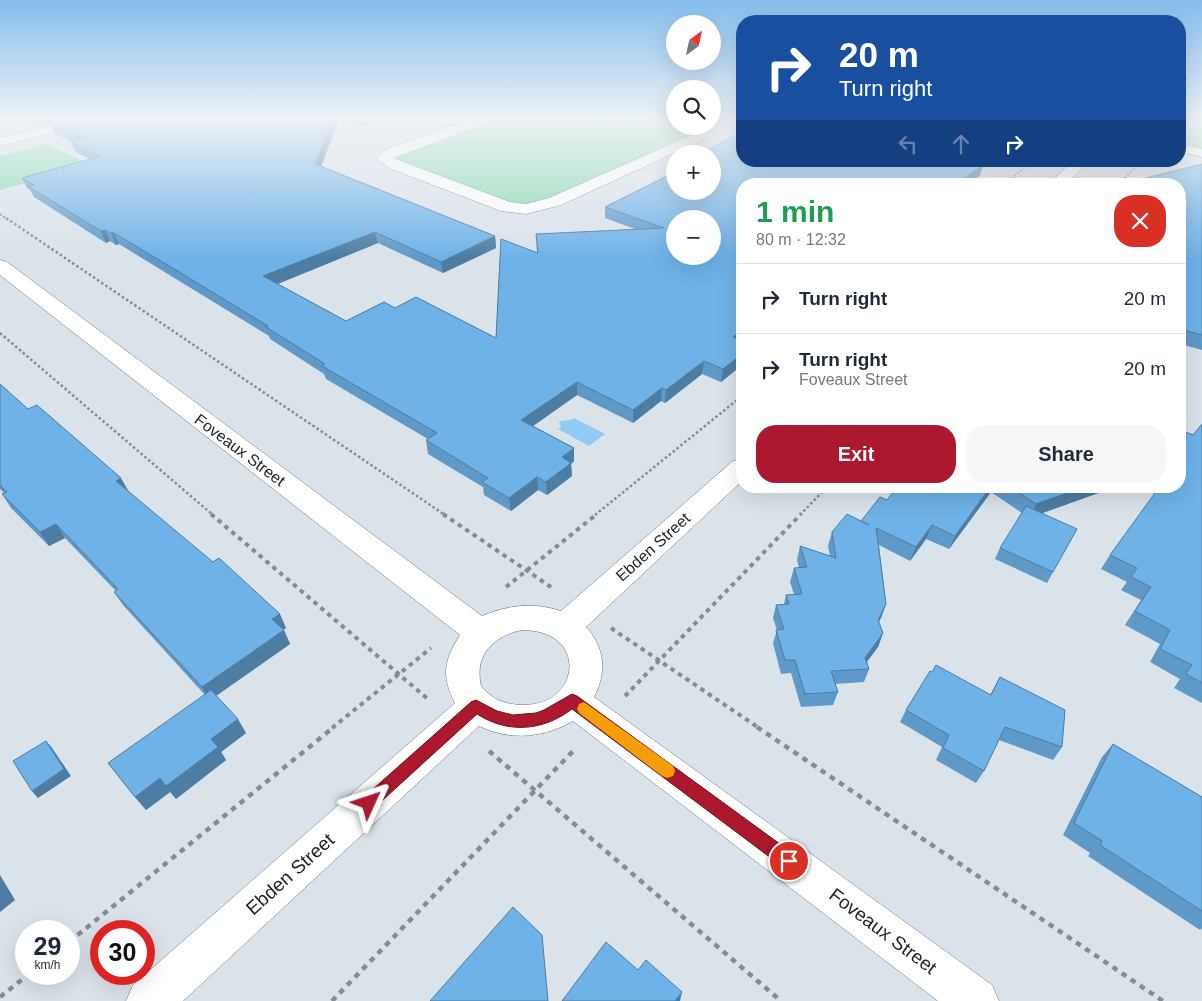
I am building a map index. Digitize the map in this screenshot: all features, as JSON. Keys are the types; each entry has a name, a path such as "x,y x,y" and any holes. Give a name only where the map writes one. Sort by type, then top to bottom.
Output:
{"street":[{"path":"394,165 507,207 526,209 555,202 631,165"},
{"path":"1064,178 1075,167"},
{"name":"Foveaux Street","path":"0,266 481,633"},
{"name":"Ebden Street","path":"565,627 736,471"},
{"path":"522,616 544,619 565,627 577,638 585,652 587,669 583,685 572,700 549,715 536,720 513,722 493,717 476,706 466,693 461,677 462,661 469,646 481,633 493,625 522,616"},
{"name":"Foveaux Street","path":"572,700 976,1001"},
{"name":"Ebden Street","path":"149,1001 476,706"}],"path":[{"path":"1011,178 1025,167"},
{"path":"1125,178 1135,167"},
{"path":"0,214 527,570 736,401"},
{"path":"0,333 399,674 80,933"},
{"path":"821,493 660,660 1163,1001"},
{"path":"332,1001 534,790 781,1001"},
{"path":"0,997 15,985"}],"green space":[{"path":"0,165 90,165 0,190"},
{"path":"409,165 625,165 547,200 515,204"}],"water":[{"path":"574,418 605,434 589,446 558,429 561,427 559,423 561,421"}],"building":[{"path":"69,165 317,165 495,236 441,262 375,232 263,276 346,321 384,302 395,308 416,297 496,338 501,239 538,253 536,234 664,228 605,207 666,176 666,200 721,200 721,165 736,165 736,167 980,167 965,178 736,178 736,335 733,337 736,338 736,359 723,369 704,361 666,390 662,388 633,410 577,382 521,420 574,448 562,457 571,463 546,482 537,477 509,498 482,482 488,478 426,440 437,433 322,366 325,364 266,327 268,326 171,267 114,233 105,230 101,231 29,187 34,185 22,178"},
{"path":"1202,165 1202,335 1186,331 1186,178 1146,178"},
{"path":"0,384 28,409 37,405 121,478 116,481 213,562 219,558 280,614 272,619 284,630 202,687 114,592 118,589 56,524 40,532 2,494 7,492 0,485"},
{"path":"1202,424 1202,683 1186,674 1192,665 1160,649 1170,630 1135,611 1151,587 1131,577 1137,568 1110,555 1155,493 1186,493 1186,432 1193,435"},
{"path":"892,493 986,493 955,536 932,525 916,547 876,528 886,604 878,620 883,633 865,658 869,669 831,671 838,692 805,694 795,660 785,660 776,630 784,629 776,605 789,604 786,595 802,594 794,568 807,567 800,546 836,558 832,532 847,514 861,521 880,497 887,500"},
{"path":"1020,493 1067,493 1036,504"},
{"path":"1026,506 1077,529 1053,572 1000,548"},
{"path":"936,665 991,695 1000,677 1065,710 1062,747 1005,727 984,771 943,748 949,735 906,710 930,671 932,672"},
{"path":"211,690 238,719 211,739 218,747 166,786 160,778 135,797 108,763"},
{"path":"46,741 64,769 32,791 13,761"},
{"path":"1113,744 1202,797 1202,911 1100,845 1102,841 1074,823"},
{"path":"513,907 542,935 548,1001 430,1001"},
{"path":"606,942 638,970 646,960 682,992 675,1001 562,1001"}],"slow traffic":[{"path":"584,709 667,771"}],"route":[{"path":"369,803 476,706 493,717 513,722 536,720 556,713 572,700 789,861"}]}
